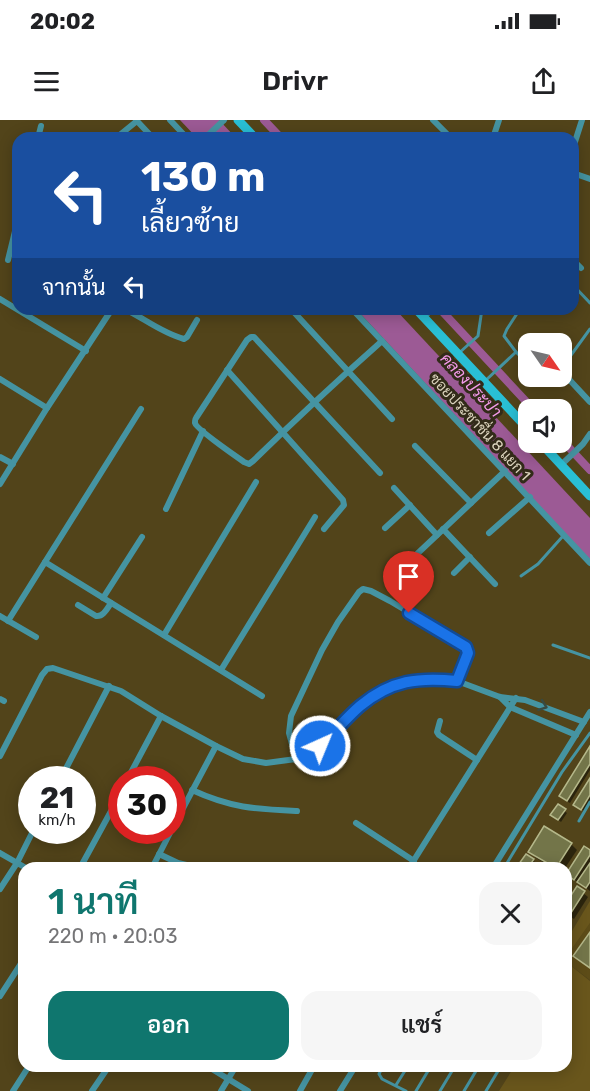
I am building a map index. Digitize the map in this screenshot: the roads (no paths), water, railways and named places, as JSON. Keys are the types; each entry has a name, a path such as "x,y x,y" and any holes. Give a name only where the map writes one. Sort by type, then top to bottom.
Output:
{"main road":[{"path":"424,317 462,351 484,382 518,418"},
{"path":"550,453 590,496"}],"street":[{"path":"123,132 136,120 147,132"},
{"path":"170,120 181,132"},
{"path":"211,132 223,120"},
{"path":"433,120 445,132"},
{"path":"40,132 41,126"},
{"path":"8,260 12,244"},
{"path":"26,315 86,351"},
{"path":"0,484 108,315"},
{"path":"137,315 154,326 184,339 196,320"},
{"path":"297,315 392,419"},
{"name":"ซอยประชาชื่น 8 แยก 1","path":"358,315 590,563"},
{"path":"380,473 315,402 254,337 247,340 196,418 195,424 249,464 315,402 348,371 382,341"},
{"path":"227,370 344,503 324,529"},
{"path":"0,379 47,408"},
{"path":"572,382 590,402"},
{"path":"8,621 141,409"},
{"path":"166,509 203,431"},
{"path":"561,465 590,434"},
{"path":"415,446 471,503"},
{"path":"0,457 12,464"},
{"path":"400,570 504,471"},
{"path":"165,635 256,482"},
{"path":"394,488 437,535"},
{"path":"489,533 530,497"},
{"path":"385,528 410,505"},
{"path":"221,670 315,517"},
{"path":"443,529 495,584"},
{"path":"103,598 142,537"},
{"path":"454,573 470,558"},
{"path":"45,562 262,696"},
{"path":"297,759 290,733 291,716 338,622 359,592 363,590 371,591 466,647 468,653 457,681"},
{"path":"78,605 99,616 111,603"},
{"path":"0,616 36,637"},
{"path":"0,756 42,675 47,669 53,668 121,691 216,746 255,762 297,759 312,752 360,706 378,693 397,684 416,680 457,681 500,697 516,698 537,704 584,722"},
{"path":"67,766 110,686"},
{"path":"500,697 510,707 576,735"},
{"path":"356,823 414,861 516,698"},
{"path":"497,862 590,712"},
{"path":"135,766 161,716"},
{"path":"440,721 437,732 439,735 477,760"},
{"path":"186,802 216,746"},
{"path":"192,790 230,805 297,811"},
{"path":"84,862 108,817"},
{"path":"0,889 26,844"},
{"path":"155,862 164,844"},
{"path":"0,853 17,863"},
{"path":"159,854 178,862"},
{"path":"0,996 18,968"},
{"path":"13,1091 25,1072"},
{"path":"92,1091 105,1072"},
{"path":"217,1072 248,1091"},
{"path":"221,1091 232,1072"},
{"path":"300,1091 311,1072"},
{"path":"340,1091 351,1072"}],"lane":[{"path":"579,291 590,303"},
{"path":"462,351 477,338 481,315"},
{"path":"484,382 516,352 504,334 516,315"},
{"path":"572,358 590,329"},
{"path":"521,576 538,564 564,535"},
{"path":"553,645 590,658"},
{"path":"508,862 562,772 590,733"},
{"path":"579,821 590,802"},
{"path":"380,1072 382,1078 406,1091"},
{"path":"396,1085 404,1072"},
{"path":"416,1091 427,1072"},
{"path":"440,1091 451,1072"},
{"path":"464,1091 475,1072"},
{"path":"486,1091 497,1072"}],"waterway":[{"path":"264,120 275,132"},
{"path":"446,315 524,399"},
{"path":"572,451 590,470"}],"water label":[{"name":"คลองประปา","path":"471,385"}]}
